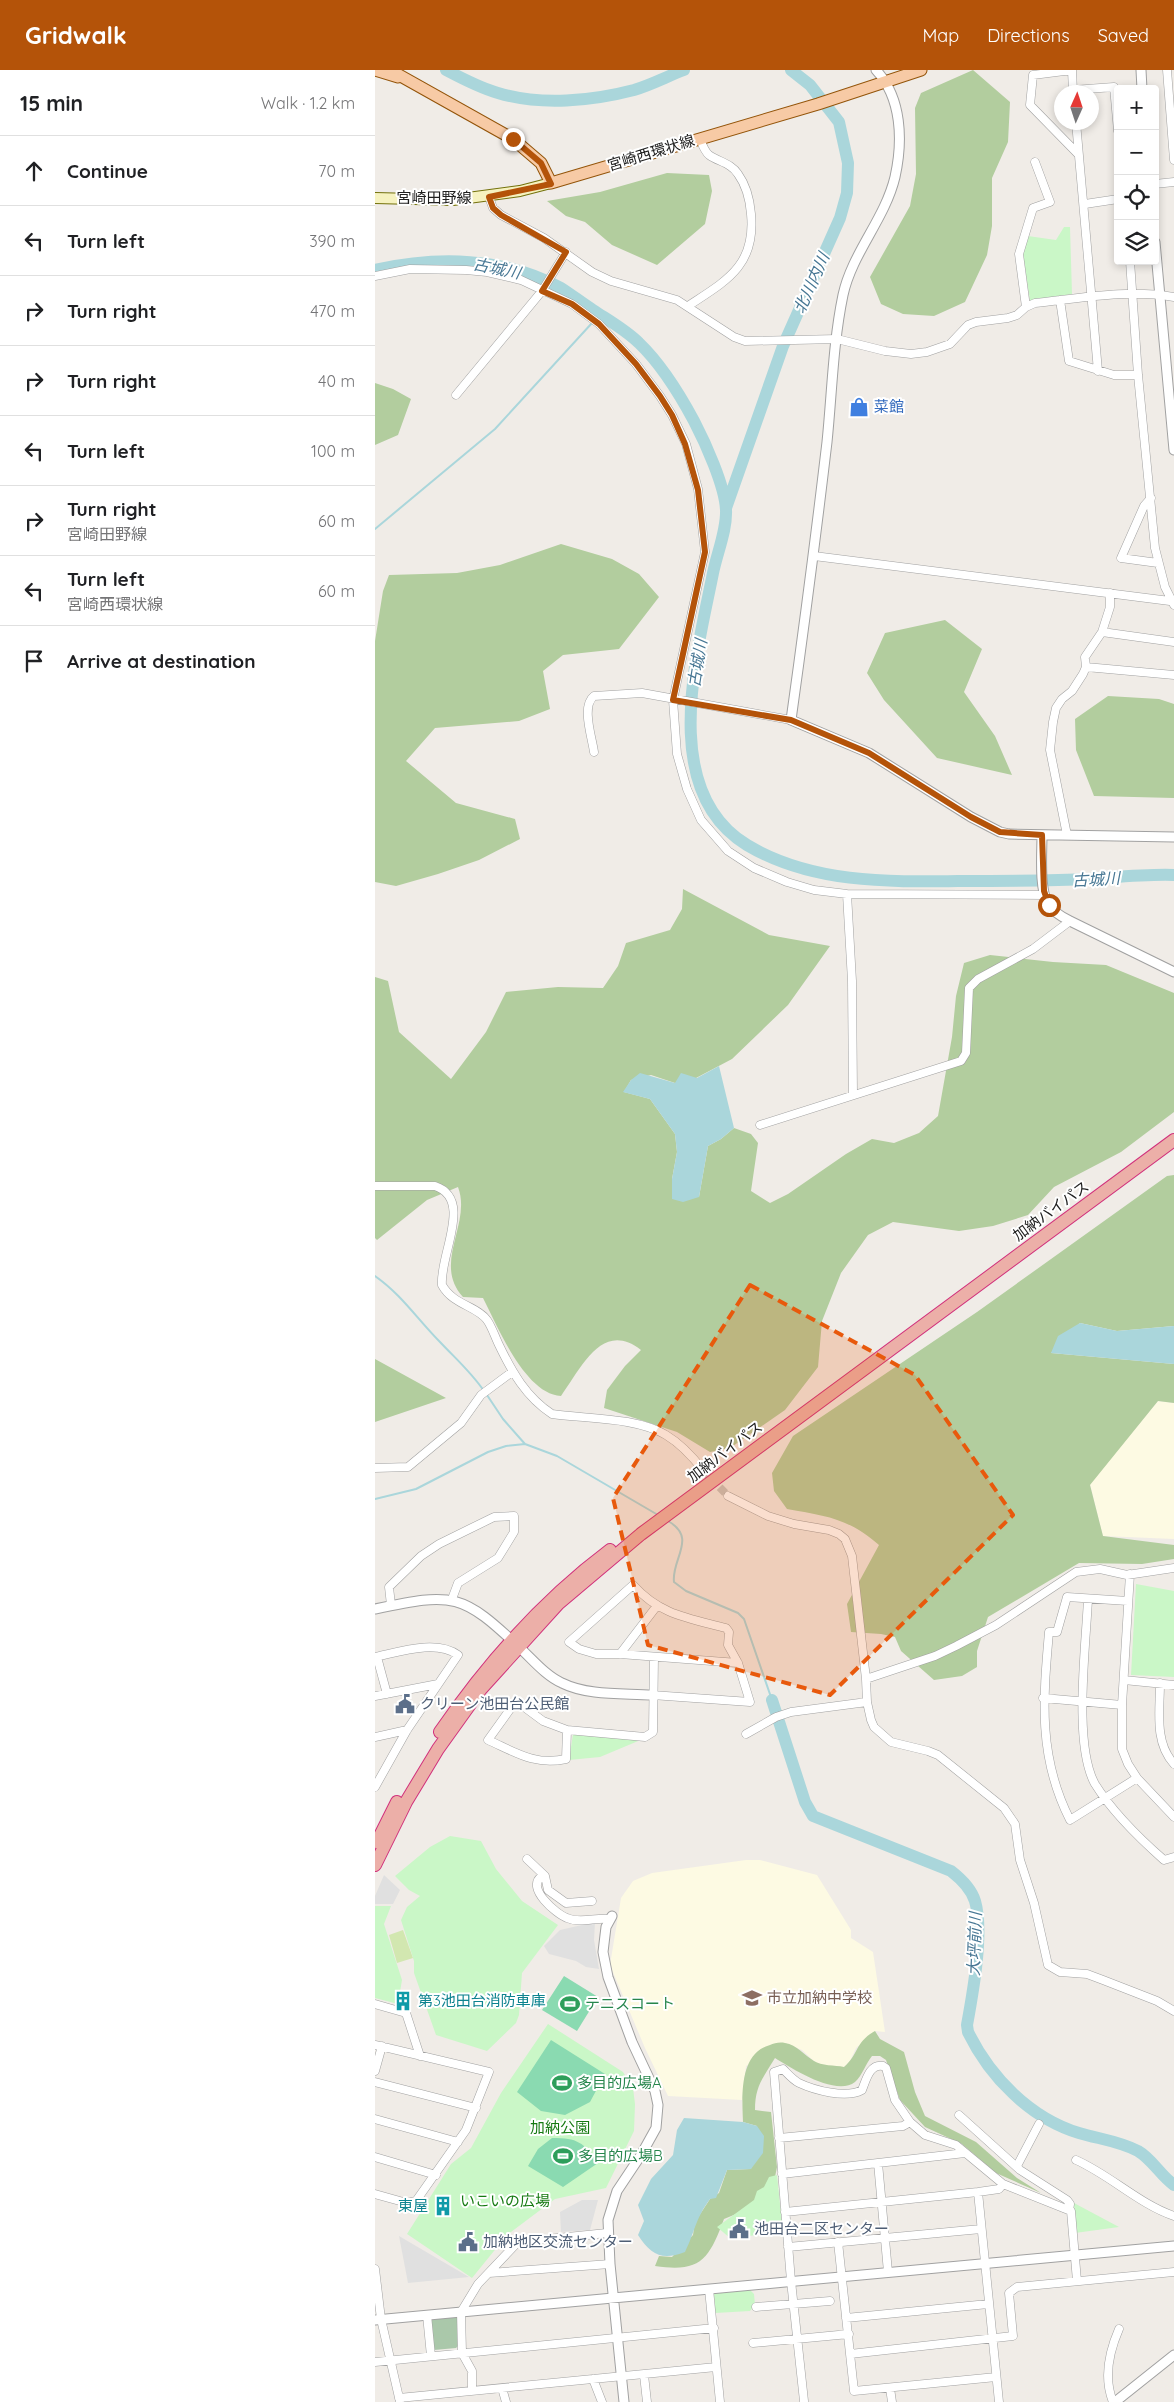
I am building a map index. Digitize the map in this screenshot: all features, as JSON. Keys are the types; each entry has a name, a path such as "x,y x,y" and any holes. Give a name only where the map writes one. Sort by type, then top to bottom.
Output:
{"highway":[{"name":"加納バイパス","path":"375,1865 406,1802 438,1749 515,1643 549,1600 585,1568 1174,1131"},
{"name":"加納バイパス","path":"375,1847 387,1819 430,1747 471,1688 515,1643 558,1604 641,1534 1174,1140"}],"main road":[{"path":"375,70 409,81"},
{"path":"391,70 513,139 541,163 551,184"},
{"name":"宮崎西環状線","path":"551,184 818,104 921,70"},
{"name":"宮崎田野線","path":"375,198 453,200 489,197 551,184"}],"street":[{"path":"791,720 814,556 843,292 894,179 897,164 898,121 894,97 886,81 876,70"},
{"path":"1054,130 1030,105 1033,75 1072,70 1073,85"},
{"path":"1141,70 1142,85"},
{"path":"1167,70 1172,100 1174,160"},
{"path":"1099,88 1114,86"},
{"path":"1054,130 1078,154"},
{"path":"1076,130 1085,204 1098,371"},
{"path":"688,306 734,273 743,259 752,236 750,204 743,182 729,165 708,154 700,139"},
{"path":"1027,307 1019,254 1033,208 1050,202 1035,162"},
{"path":"1159,184 1174,182"},
{"path":"489,197 493,208 501,215 566,252 591,272 611,281 663,294 688,306 741,340 773,342 837,340 885,351 911,354 927,352 950,344 968,326 976,322 1008,318 1017,315 1027,307 1060,300 1133,292 1174,297"},
{"path":"1085,204 1114,200"},
{"path":"456,395 542,291 566,252"},
{"path":"814,556 1110,593 1172,603 1158,563 1138,374 1130,265"},
{"path":"1157,265 1174,450"},
{"path":"375,276 410,269 480,271 521,280 572,304 599,324 636,364 672,415 685,444 698,490 705,552 676,700 677,754 687,789 701,820 722,845 755,868 787,882 814,890 847,894 1044,893"},
{"path":"1060,300 1069,362 1114,375 1138,374"},
{"path":"1151,498 1144,506 1121,558 1158,563"},
{"path":"1067,835 1050,750 1053,722 1056,708 1062,699 1072,691 1086,667 1085,657 1102,632 1110,607 1110,593"},
{"path":"1102,632 1174,642"},
{"path":"1086,667 1174,675"},
{"path":"594,752 588,711 588,704 594,696 642,693 791,720 869,753 971,817 1000,832 1042,835 1174,836"},
{"path":"1042,835 1044,893 1054,911 1070,921 1174,972"},
{"path":"847,894 853,981 853,1095"},
{"path":"761,1125 961,1061 966,1053 969,988 978,979 1033,949 1070,921"},
{"path":"375,1186 435,1186 444,1189 450,1196 454,1205 453,1227 442,1285 446,1292 486,1319 512,1372 530,1397 552,1414 629,1423 655,1429 685,1449 703,1470"},
{"path":"375,1468 408,1467 461,1424 481,1395 512,1372"},
{"path":"728,1496 768,1516 793,1524 829,1530 845,1539 851,1556 866,1679 867,1702 874,1727 891,1742 938,1755 1004,1808 1012,1817 1017,1832 1020,1860 1034,1903 1048,1964 1051,1968 1060,1972 1087,1974 1157,2001 1174,2011"},
{"path":"391,1605 389,1588 421,1556 447,1540 494,1517 514,1516 514,1532 498,1558 458,1583 452,1599"},
{"path":"866,1679 935,1656 956,1646 996,1625 1076,1572 1100,1569 1130,1574 1174,1568"},
{"path":"1130,1574 1121,1705 1122,1749 1128,1764 1137,1778 1174,1817"},
{"path":"375,1609 431,1598 452,1599 483,1614 555,1679 578,1690 750,1702 738,1664 728,1645 729,1632 725,1628 680,1616 656,1607 633,1585 569,1642 579,1649 596,1654 654,1656 738,1664"},
{"path":"1128,1601 1067,1598 1057,1632 1049,1632 1043,1698 1044,1734 1057,1795 1070,1820 1137,1778"},
{"path":"1088,1599 1082,1735 1085,1754 1095,1784 1124,1822 1164,1860 1174,1858"},
{"path":"620,1654 656,1607"},
{"path":"375,1787 378,1776 458,1654 449,1650 431,1647 376,1657 387,1694"},
{"path":"567,1730 565,1759 550,1762 532,1760 488,1740 516,1701 543,1721 567,1730 645,1737 653,1732 654,1656"},
{"path":"1124,1680 1174,1685"},
{"path":"1160,1683 1161,1742 1174,1764"},
{"path":"375,1696 438,1684"},
{"path":"1043,1698 1121,1705"},
{"path":"746,1734 776,1717 791,1712 867,1702"},
{"path":"375,1737 407,1730"},
{"path":"527,1859 545,1876 548,1890 566,1903 579,1904 592,1901"},
{"path":"545,1879 541,1877 538,1879 536,1882 537,1890 557,1912 567,1918 578,1921 611,1917 606,1927 603,1952 608,1977 632,2042 655,2091 658,2117 650,2140 617,2191 608,2220 609,2264 624,2402"},
{"path":"375,2004 406,2013 420,2056"},
{"path":"375,2071 378,2045 489,2072 476,2108 458,2142 416,2202 407,2204 375,2194"},
{"path":"804,2401 793,2304 774,2072 783,2069 798,2082 824,2090 848,2094 862,2090 873,2068 880,2064 886,2068 895,2100 910,2122 925,2135 950,2142 1003,2184 1069,2210"},
{"path":"375,2082 476,2108"},
{"path":"959,2115 1017,2166 1067,2200 1070,2204 1069,2210 1077,2281"},
{"path":"375,2119 458,2142"},
{"path":"779,2138 903,2126 910,2122"},
{"path":"1017,2166 1039,2124"},
{"path":"782,2174 965,2153"},
{"path":"375,2157 436,2175"},
{"path":"1076,2160 1104,2174 1163,2212 1174,2216"},
{"path":"879,2163 888,2272"},
{"path":"785,2212 978,2192 999,2189 1003,2184"},
{"path":"978,2192 999,2402"},
{"path":"788,2247 981,2229"},
{"path":"472,2391 472,2371 462,2353 461,2312 478,2284 518,2242 607,2234"},
{"path":"838,2242 855,2391 996,2377"},
{"path":"378,2320 1174,2246"},
{"path":"489,2273 609,2264"},
{"path":"375,2269 378,2320 400,2400 593,2378 644,2375 716,2367"},
{"path":"850,2354 1013,2336 1009,2293 1017,2287 1174,2272"},
{"path":"709,2289 720,2402"},
{"path":"756,2307 830,2301"},
{"path":"846,2318 989,2304"},
{"path":"427,2315 431,2356"},
{"path":"375,2362 713,2328"},
{"path":"1119,2328 1113,2343 1106,2377 1114,2402 1174,2355"},
{"path":"753,2343 849,2334"},
{"path":"644,2375 647,2402"},
{"path":"593,2378 602,2402"},
{"path":"502,2388 505,2402"},
{"path":"890,2388 892,2402"}],"highlighted area":[{"path":"750,1285 915,1375 1013,1515 830,1695 648,1645 613,1498"}],"shaded area":[{"path":"1158,1401 1174,1403 1174,1539 1103,1536 1090,1484"},
{"name":"市立加納中学校","path":"746,1860 760,1860 817,1875 851,1930 851,1938 873,1952 885,2032 875,2031 856,2048 850,2061 844,2067 832,2069 815,2062 802,2050 785,2043 746,2066 742,2100 668,2096 645,2048 610,1965 621,1898 633,1881 652,1873"},
{"path":"384,1875 400,1890 393,1904 375,1904 375,1896"},
{"path":"595,1922 594,1940 599,1969 586,1967 576,1961 549,1954 544,1946 560,1930"},
{"path":"582,2200 598,2200 590,2230 561,2232 560,2212"},
{"path":"399,2236 469,2277 408,2283"}],"green space":[{"path":"973,70 1010,102 1008,142 992,178 992,226 987,255 965,302 934,316 903,314 881,304 870,277 910,206 916,174 915,108 921,93"},
{"path":"667,173 709,175 712,191 705,224 657,265 612,245 585,222 566,216 547,201 600,192"},
{"path":"1064,227 1070,227 1072,294 1030,301 1023,255 1028,236 1056,240"},
{"path":"375,383 393,389 411,399 398,435 375,445"},
{"path":"561,544 612,559 639,574 659,597 619,649 563,655 543,671 550,709 519,721 435,728 406,761 456,803 515,819 520,839 479,860 438,874 396,886 375,882 375,641 383,591 389,575 457,573 500,565"},
{"path":"945,620 982,649 964,692 995,736 1012,775 937,758 884,700 867,673 885,633"},
{"path":"1108,696 1159,699 1174,704 1174,798 1094,796 1076,750 1075,719"},
{"path":"683,889 769,935 830,946 788,1005 732,1059 696,1078 675,1083 651,1075 631,1080 624,1092 650,1099 675,1134 677,1152 672,1179 699,1197 708,1146 721,1139 734,1128 751,1134 758,1143 751,1191 770,1203 788,1194 846,1154 872,1139 894,1143 919,1133 938,1116 952,1037 956,996 964,963 990,955 1053,962 1106,965 1174,993 1174,1112 1121,1152 1054,1187 1028,1215 993,1226 959,1231 893,1222 868,1235 841,1273 822,1321 818,1367 785,1410 730,1448 710,1452 677,1432 604,1408 607,1390 625,1366 641,1350 627,1342 615,1340 604,1344 594,1351 561,1396 548,1392 536,1384 524,1372 505,1341 483,1298 463,1297 454,1284 451,1271 451,1257 460,1215 461,1201 458,1187 427,1200 377,1240 375,1238 375,977 388,981 399,1032 451,1079 486,1032 506,992 558,987 603,988 618,966 626,943 670,930 682,909"},
{"path":"1174,1175 1174,1326 1117,1331 1080,1323 1051,1353 1174,1364 1174,1403 1158,1401 1090,1485 1103,1536 1174,1545 1174,1559 1142,1564 1079,1563 988,1617 977,1651 977,1667 962,1676 934,1680 901,1651 895,1637 851,1632 847,1604 879,1545 847,1524 825,1516 787,1509 774,1491 772,1473 793,1436 977,1312 1167,1176"},
{"path":"375,1359 446,1398 375,1422"},
{"path":"1136,1584 1174,1591 1174,1677 1131,1675"},
{"path":"573,1734 643,1739 600,1757 569,1760"},
{"path":"450,1836 481,1841 496,1869 522,1901 558,1925 522,1973 519,2015 516,2023 487,2051 436,2035 414,1973 414,1961 401,1920 407,1907 420,1896 409,1890 395,1876 430,1847"},
{"path":"375,1906 391,1906 384,1924 402,1980 398,2004 375,1998"},
{"path":"403,1930 413,1958 397,1963 389,1935"},
{"name":"テニスコート","path":"564,1976 598,1997 577,2031 542,2010"},
{"name":"加納公園","path":"548,2024 623,2072 633,2088 635,2104 634,2131 606,2188 555,2199 507,2235 472,2278 407,2234 451,2164 471,2148 501,2093"},
{"path":"875,2031 880,2039 904,2052 915,2092 925,2116 976,2142 1017,2178 1041,2193 996,2173 962,2144 925,2127 900,2100 886,2060 880,2056 872,2056 855,2082 847,2086 826,2084 775,2058 758,2088 755,2102 755,2110 771,2112 777,2167 774,2182 758,2205 724,2219 708,2253 701,2260 693,2265 683,2267 655,2266 659,2256 672,2257 693,2235 695,2222 710,2199 719,2193 727,2170 751,2169 757,2126 743,2122 742,2100 745,2077 753,2057 760,2050 773,2044 783,2043 800,2050 817,2063 844,2067 864,2039"},
{"name":"多目的広場A","path":"551,2040 605,2074 590,2102 565,2115 541,2111 517,2092"},
{"name":"多目的広場B","path":"552,2138 574,2140 584,2146 598,2163 563,2187 528,2166 538,2149"},
{"path":"777,2175 783,2232 730,2238 717,2227 754,2200 757,2191 764,2187 769,2177"},
{"path":"1074,2203 1119,2227 1075,2233"},
{"path":"750,2290 754,2294 755,2305 750,2311 715,2313 715,2291"},
{"path":"455,2316 458,2319 458,2346 456,2348 434,2350 431,2319"}],"water":[{"path":"719,1066 734,1128 721,1139 708,1146 699,1197 683,1202 672,1199 672,1179 677,1152 675,1134 650,1099 623,1092 631,1080 640,1073 675,1083 681,1073 697,1078"},
{"path":"1080,1323 1117,1331 1174,1326 1174,1364 1051,1353 1058,1336"},
{"path":"684,2118 743,2122 757,2126 764,2136 763,2153 751,2169 727,2170 716,2198 710,2199 701,2213 685,2252 677,2255 663,2256 653,2252 638,2235 644,2221 638,2205 651,2179 673,2155 677,2130"}],"waterway":[{"name":"北川内川","path":"446,70 478,86 498,93 531,100 549,101 566,101 618,94 640,88 684,70"},
{"name":"北川内川","path":"726,508 783,346 840,218 847,193 848,163 839,122 810,85 791,70"},
{"name":"古城川","path":"375,270 398,265 446,261 470,262 517,270 539,278 561,288 617,325 639,343 663,370 676,390 709,452 722,489 726,510 725,525 706,606 693,680 691,719 693,757 702,791 719,821 747,845 797,867 849,878 876,880 1041,881 1174,875"},
{"name":"古城川","path":"595,319 599,314"},
{"path":"375,529 495,429 592,323"},
{"path":"375,1276 401,1299 469,1372 484,1391"},
{"path":"487,1395 503,1419 525,1444"},
{"path":"375,1499 416,1489 488,1452 506,1446 525,1444 557,1456 658,1515"},
{"path":"668,1521 677,1528 681,1534 682,1542 674,1573 674,1582 686,1591 738,1613 744,1619 772,1700"},
{"name":"大坪前川","path":"772,1700 805,1802 813,1816 951,1871 971,1892 977,1914 978,1945 967,2025 968,2032 977,2049 1000,2080 1028,2106 1061,2126 1079,2133 1109,2140 1138,2151 1148,2158 1174,2185"}],"tunnel":[{"path":"703,1470 728,1496"}],"place":[{"name":"菜館","path":"859,407"},
{"name":"クリーン池田台公民館","path":"405,1704"},
{"name":"市立加納中学校","path":"752,1998"},
{"name":"第3池田台消防車庫","path":"403,2001"},
{"name":"テニスコート","path":"570,2004"},
{"name":"多目的広場A","path":"562,2083"},
{"name":"多目的広場B","path":"563,2156"},
{"name":"東屋","path":"443,2206"},
{"name":"池田台二区センター","path":"739,2229"},
{"name":"加納地区交流センター","path":"468,2242"}],"route":[{"path":"513,139 541,163 551,184 489,197 493,208 501,215 566,252 542,291 572,304 599,324 636,364 660,396 679,427 685,444 698,490 703,519 705,552 673,700 791,720 869,753 990,828 1009,834 1042,835 1044,891 1049,905"}],"park label":[{"name":"いこいの広場","path":"505,2201"}]}
